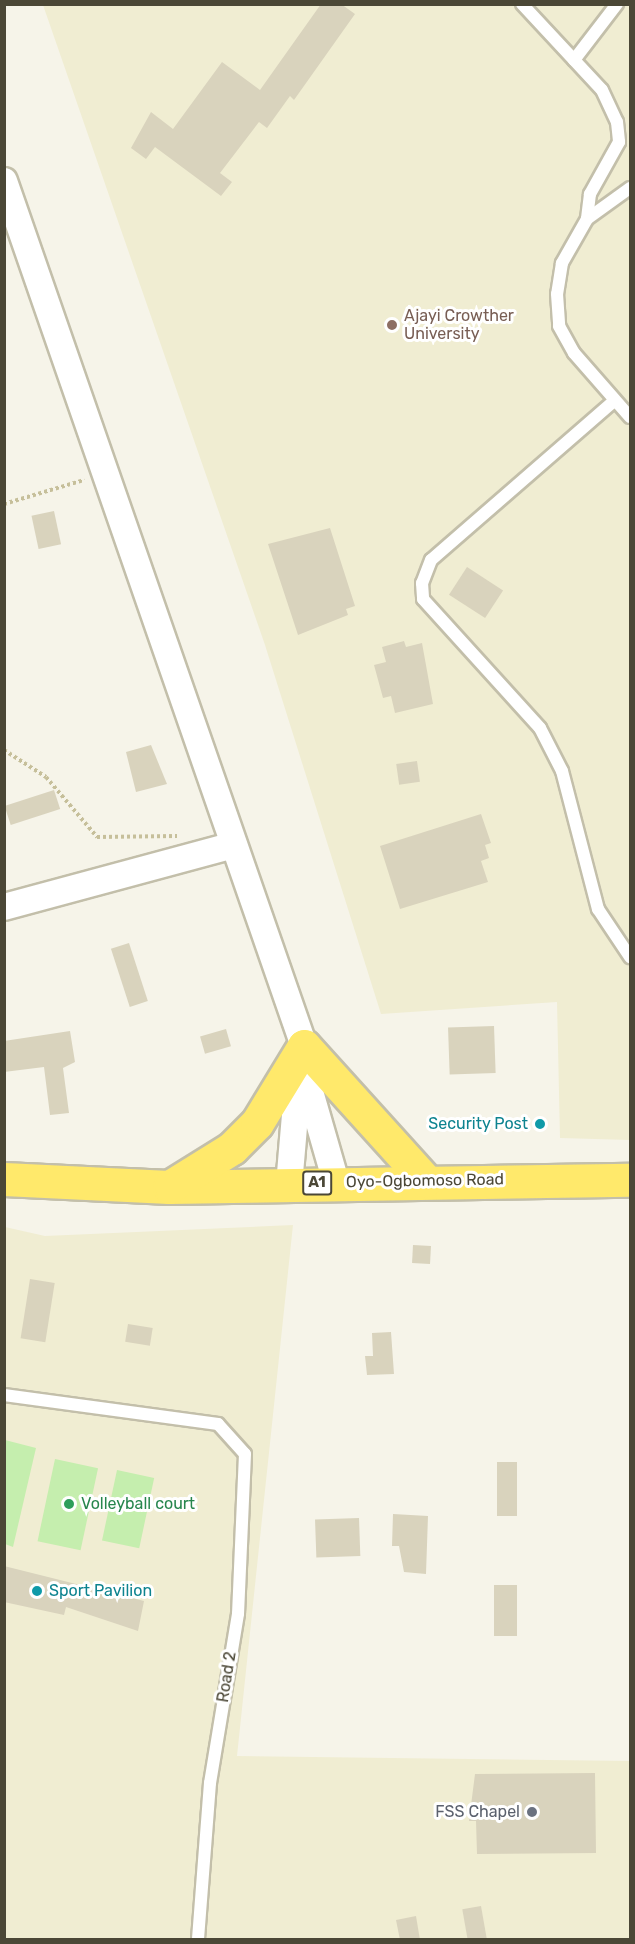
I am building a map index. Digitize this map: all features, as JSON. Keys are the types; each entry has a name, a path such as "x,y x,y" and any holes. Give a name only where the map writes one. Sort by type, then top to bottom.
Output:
{"highway":[{"path":"168,1187 232,1148 257,1123 304,1046 425,1180"},
{"name":"Oyo-Ogbomoso Road","path":"4,1179 168,1187 425,1180 630,1180"}],"street":[{"path":"4,181 304,1046 307,1081 336,1182"},
{"path":"4,908 234,845"},
{"path":"290,1185 296,1104 307,1081"}],"lane":[{"path":"522,4 602,90 619,142 590,194 587,219 562,263 559,326 574,353 630,417"},
{"path":"574,60 617,4"},
{"path":"587,219 630,188"},
{"path":"614,401 431,560 422,583 423,599 540,728 562,771 598,909 630,957"},
{"name":"Road 2","path":"4,1395 218,1424 245,1454 238,1614 210,1783 198,1940"}],"path":[{"path":"4,504 105,474"},
{"path":"4,750 46,777 97,837 153,832 188,838"}],"shaded area":[{"name":"Ajayi Crowther University","path":"43,5 630,5 630,1140 560,1138 557,1002 381,1014 265,645"},
{"path":"293,1225 237,1756 630,1761 630,1939 5,1940 5,1227 45,1236"}],"green space":[{"path":"5,1440 36,1448 13,1547 5,1544"},
{"name":"Volleyball court","path":"55,1459 98,1468 81,1550 38,1541"},
{"path":"117,1470 154,1478 139,1548 102,1540"}],"building":[{"path":"321,4 341,4 355,14 294,100 290,96 267,128 259,122 220,173 232,182 221,196 155,147 146,159 131,148 151,112 173,129 222,62 260,90"},
{"path":"54,511 61,544 39,549 32,516"},
{"path":"330,528 355,606 346,609 348,615 298,635 268,544"},
{"path":"467,567 503,590 485,618 449,595"},
{"path":"404,641 406,647 422,643 433,704 395,713 391,696 383,698 374,665 386,662 382,647"},
{"path":"151,745 167,784 136,792 126,752"},
{"path":"417,761 420,782 399,785 396,764"},
{"path":"54,790 60,809 11,825 5,806"},
{"path":"481,814 491,843 485,845 489,858 481,861 488,882 400,909 380,846"},
{"path":"129,943 148,1001 130,1007 111,949"},
{"path":"494,1026 496,1073 450,1075 448,1028"},
{"path":"226,1029 231,1046 205,1054 200,1036"},
{"path":"70,1031 75,1062 63,1068 69,1113 50,1115 44,1067 4,1072 4,1041"},
{"path":"413,1245 431,1246 430,1264 412,1263"},
{"path":"30,1279 55,1283 45,1342 21,1338"},
{"path":"128,1324 153,1328 150,1346 125,1342"},
{"path":"391,1332 394,1374 367,1375 365,1356 373,1356 372,1333"},
{"path":"497,1462 517,1462 517,1516 497,1516"},
{"path":"393,1514 428,1516 426,1574 404,1572 399,1546 392,1546"},
{"path":"359,1518 360,1556 316,1558 315,1520"},
{"path":"4,1566 144,1601 138,1631 66,1607 64,1615 4,1602"},
{"path":"494,1585 517,1585 517,1636 494,1636"},
{"name":"FSS Chapel","path":"595,1773 596,1853 477,1854 476,1821 469,1821 475,1774"},
{"path":"481,1906 487,1940 468,1940 462,1909"},
{"path":"416,1916 420,1940 400,1940 396,1920"}],"place":[{"name":"Ajayi Crowther University","path":"392,325"},
{"name":"Security Post","path":"540,1124"},
{"name":"Volleyball court","path":"69,1504"},
{"name":"Sport Pavilion","path":"37,1591"},
{"name":"FSS Chapel","path":"532,1812"}]}
